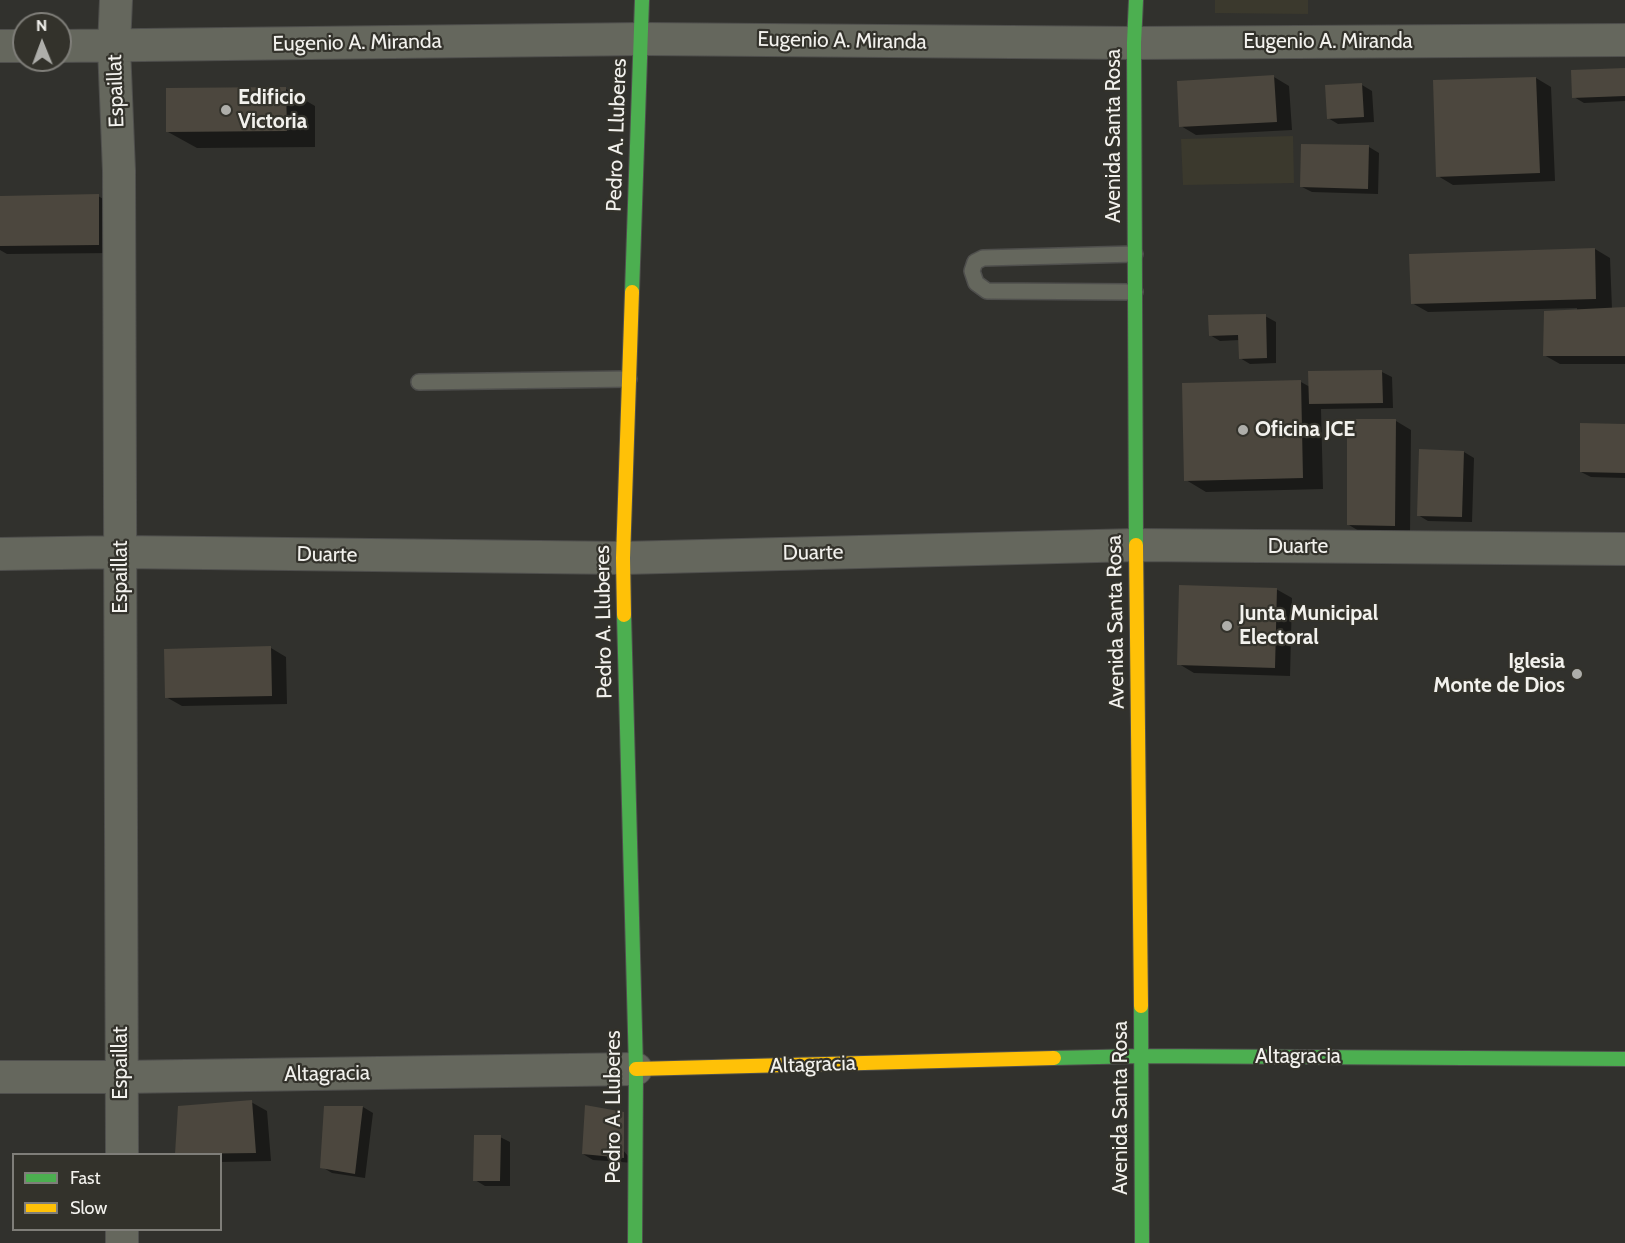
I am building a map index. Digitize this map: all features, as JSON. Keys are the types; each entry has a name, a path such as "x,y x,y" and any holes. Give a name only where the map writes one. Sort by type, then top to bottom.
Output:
{"main road":[{"name":"Pedro A. Lluberes","path":"635,1243 636,1070 623,558 642,0"},
{"name":"Avenida Santa Rosa","path":"1136,0 1134,43 1136,545 1142,1243"},
{"name":"Altagracia","path":"636,1070 1142,1056 1625,1059"}],"street":[{"name":"Espaillat","path":"116,0 114,47 119,171 122,1153"},
{"name":"Eugenio A. Miranda","path":"72,46 642,39 1134,43 1625,40"},
{"name":"Duarte","path":"0,554 121,552 623,558 1136,545 1625,549"},
{"name":"Altagracia","path":"0,1077 636,1070"}],"lane":[{"path":"1135,254 983,258 975,262 972,271 976,283 987,291 1135,292"},
{"path":"420,382 629,379"}],"shaded area":[{"path":"1215,0 1308,0 1308,14 1215,13"},
{"path":"1293,136 1294,183 1183,185 1181,139"}],"building":[{"path":"1625,68 1625,96 1572,98 1571,70"},
{"path":"1274,75 1277,122 1179,127 1177,81"},
{"path":"1536,77 1540,173 1436,177 1433,80"},
{"path":"1362,83 1364,117 1327,119 1325,85"},
{"name":"Edificio Victoria","path":"286,87 287,131 166,132 166,88"},
{"path":"1301,144 1369,145 1368,189 1300,187"},
{"path":"99,194 99,245 0,246 0,196"},
{"path":"1595,248 1596,299 1411,304 1409,254"},
{"path":"1625,307 1625,356 1543,356 1544,311"},
{"path":"1266,314 1267,358 1239,359 1238,335 1209,336 1208,315"},
{"path":"1382,370 1383,403 1309,404 1308,371"},
{"name":"Oficina JCE","path":"1301,380 1303,478 1184,481 1182,383"},
{"path":"1347,419 1396,419 1395,526 1347,525"},
{"path":"1580,423 1625,424 1625,473 1580,472"},
{"path":"1419,449 1464,451 1462,517 1417,516"},
{"name":"Junta Municipal Electoral","path":"1179,585 1277,588 1275,668 1177,665"},
{"path":"271,646 272,696 165,698 164,649"},
{"path":"252,1100 256,1153 175,1153 178,1106"},
{"path":"585,1105 624,1112 624,1158 582,1154"},
{"path":"324,1106 363,1106 355,1174 320,1168"},
{"path":"474,1135 501,1135 500,1181 473,1181"}],"traffic: fast":[{"path":"632,292 642,0"},
{"path":"1136,0 1134,43 1136,545"},
{"path":"624,615 636,1069 635,1243"},
{"path":"1141,1006 1142,1243"},
{"path":"1054,1058 1142,1056 1625,1059"}],"traffic: slow":[{"path":"624,615 623,558 632,292"},
{"path":"1136,545 1141,1006"},
{"path":"636,1069 1054,1058"}],"place":[{"name":"Edificio Victoria","path":"226,110"},
{"name":"Oficina JCE","path":"1243,430"},
{"name":"Junta Municipal Electoral","path":"1227,626"},
{"name":"Iglesia Monte de Dios","path":"1577,674"}]}
